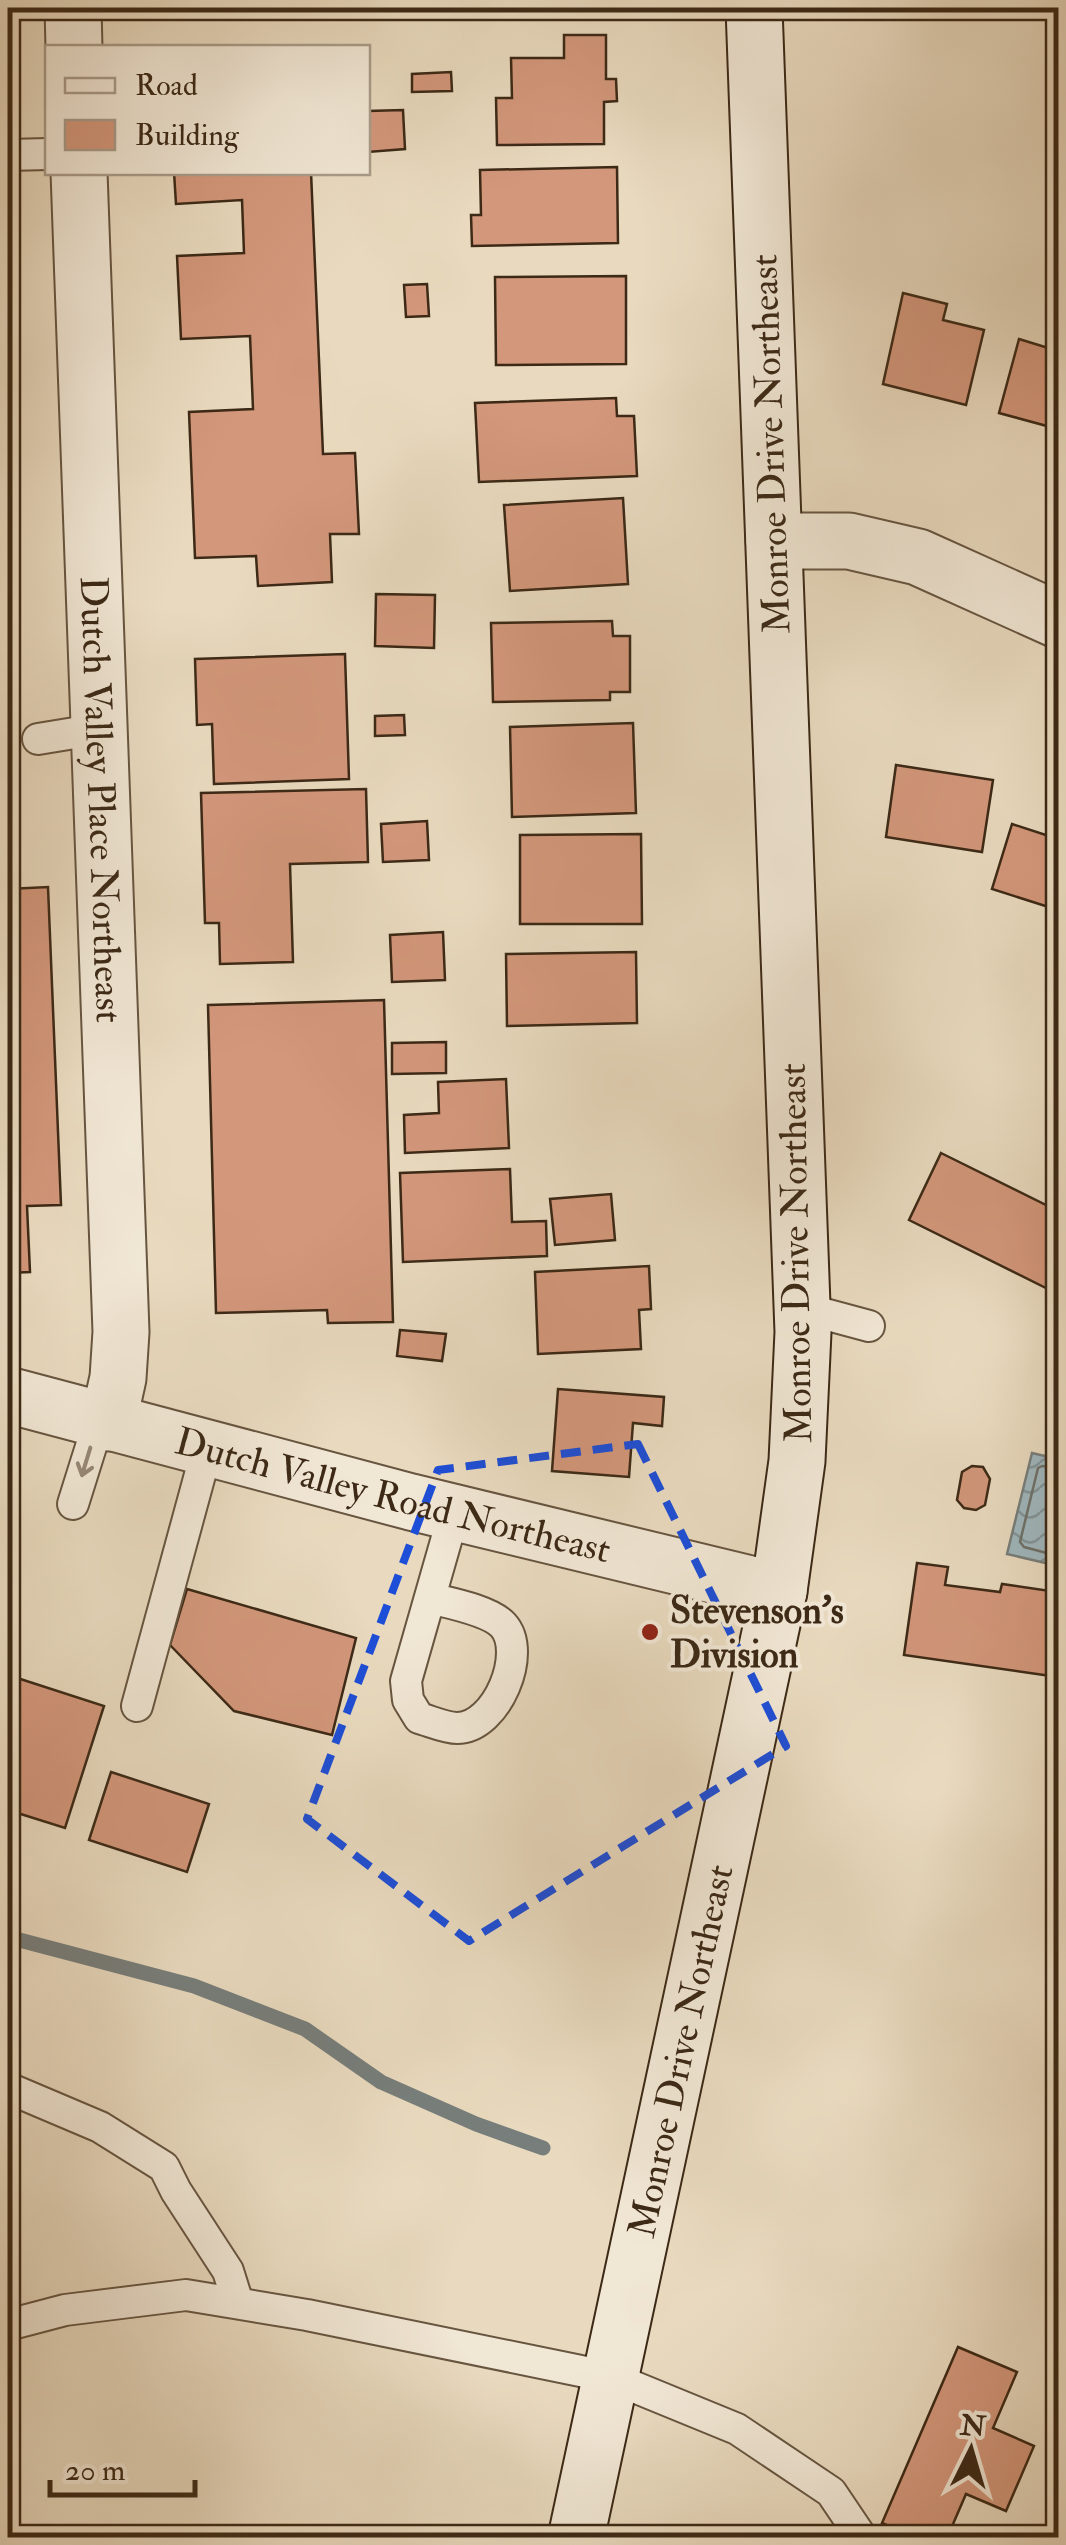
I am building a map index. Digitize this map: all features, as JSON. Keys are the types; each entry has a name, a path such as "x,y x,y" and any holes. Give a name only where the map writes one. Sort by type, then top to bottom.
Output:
{"main road":[{"path":"73,8 74,45"},
{"name":"Monroe Drive Northeast","path":"576,2538 779,1591 797,1461 803,1332 754,8"},
{"name":"Dutch Valley Place Northeast","path":"79,175 121,1332 118,1378 104,1422"},
{"path":"774,541 849,541 918,557 1058,620"},
{"name":"Dutch Valley Road Northeast","path":"8,1395 454,1512 779,1591"}],"lane":[{"path":"8,155 45,154"},
{"path":"38,739 99,729"},
{"path":"802,1308 870,1326"},
{"path":"72,1504 104,1422"},
{"path":"137,1706 207,1449"},
{"path":"430,1598 454,1512"},
{"path":"8,2088 100,2127 164,2167 228,2272 238,2303"},
{"path":"8,2325 65,2310 186,2296 342,2322 610,2376 737,2429 831,2492 862,2538"}],"highlighted area":[{"path":"638,1444 786,1746 469,1941 307,1819 438,1470"}],"water":[{"path":"1032,1453 1058,1459 1058,1566 1007,1554"}],"building":[{"path":"564,35 606,35 606,79 616,79 617,101 604,102 604,144 497,145 496,98 512,98 511,58 564,58"},
{"path":"451,72 452,91 412,92 412,74"},
{"path":"403,110 405,149 370,152 370,111"},
{"path":"617,167 618,243 472,246 471,215 481,215 480,170"},
{"path":"174,175 311,175 323,454 355,453 359,534 330,534 332,582 258,586 256,556 195,558 189,412 253,409 250,336 181,339 177,256 244,253 242,200 176,204"},
{"path":"626,276 626,364 496,365 495,277"},
{"path":"427,284 429,316 406,317 404,285"},
{"path":"903,293 947,304 943,320 984,330 966,405 883,384"},
{"path":"1019,339 1058,351 1058,429 999,413"},
{"path":"616,398 617,416 634,416 637,476 479,482 475,403"},
{"path":"623,498 628,584 510,591 504,505"},
{"path":"376,594 435,595 434,648 375,646"},
{"path":"612,621 613,636 630,636 630,692 610,692 610,700 493,702 491,623"},
{"path":"345,654 349,779 214,784 212,724 197,725 195,659"},
{"path":"404,715 405,735 375,736 375,716"},
{"path":"633,723 636,813 512,817 510,727"},
{"path":"896,765 993,780 982,852 886,837"},
{"path":"366,789 368,862 290,864 293,962 220,964 219,923 205,923 201,793"},
{"path":"427,821 429,860 383,862 381,824"},
{"path":"1012,824 1058,839 1058,910 992,889"},
{"path":"641,834 642,924 520,924 520,835"},
{"path":"48,887 61,1205 27,1206 30,1272 8,1273 8,889"},
{"path":"443,932 445,980 392,982 390,935"},
{"path":"636,952 637,1023 507,1026 506,954"},
{"path":"384,1000 393,1322 328,1323 327,1310 216,1313 208,1005"},
{"path":"446,1042 446,1073 392,1074 392,1043"},
{"path":"506,1079 509,1148 405,1153 404,1115 439,1113 438,1082"},
{"path":"941,1153 1058,1211 1058,1294 909,1220"},
{"path":"510,1169 512,1222 546,1221 547,1256 403,1262 400,1173"},
{"path":"611,1194 615,1240 555,1245 550,1199"},
{"path":"649,1266 651,1309 639,1310 641,1349 538,1354 535,1272"},
{"path":"400,1330 446,1334 442,1361 397,1356"},
{"path":"558,1389 664,1397 662,1426 633,1423 629,1477 552,1471"},
{"path":"972,1466 983,1467 990,1479 985,1505 976,1510 964,1508 957,1500 962,1472"},
{"path":"917,1563 948,1567 945,1585 1000,1592 1002,1584 1057,1592 1058,1677 904,1655"},
{"path":"187,1589 356,1638 332,1735 234,1711 170,1645"},
{"path":"8,1675 104,1706 65,1828 8,1810"},
{"path":"111,1772 209,1804 187,1872 89,1840"},
{"path":"958,2347 1017,2372 993,2428 1034,2446 1006,2511 966,2494 947,2538 916,2538 882,2523"}],"waterway":[{"path":"8,1937 194,1986 305,2029 381,2082 476,2124 543,2148"}],"place":[{"name":"Stevenson's Division","path":"650,1632"}]}
